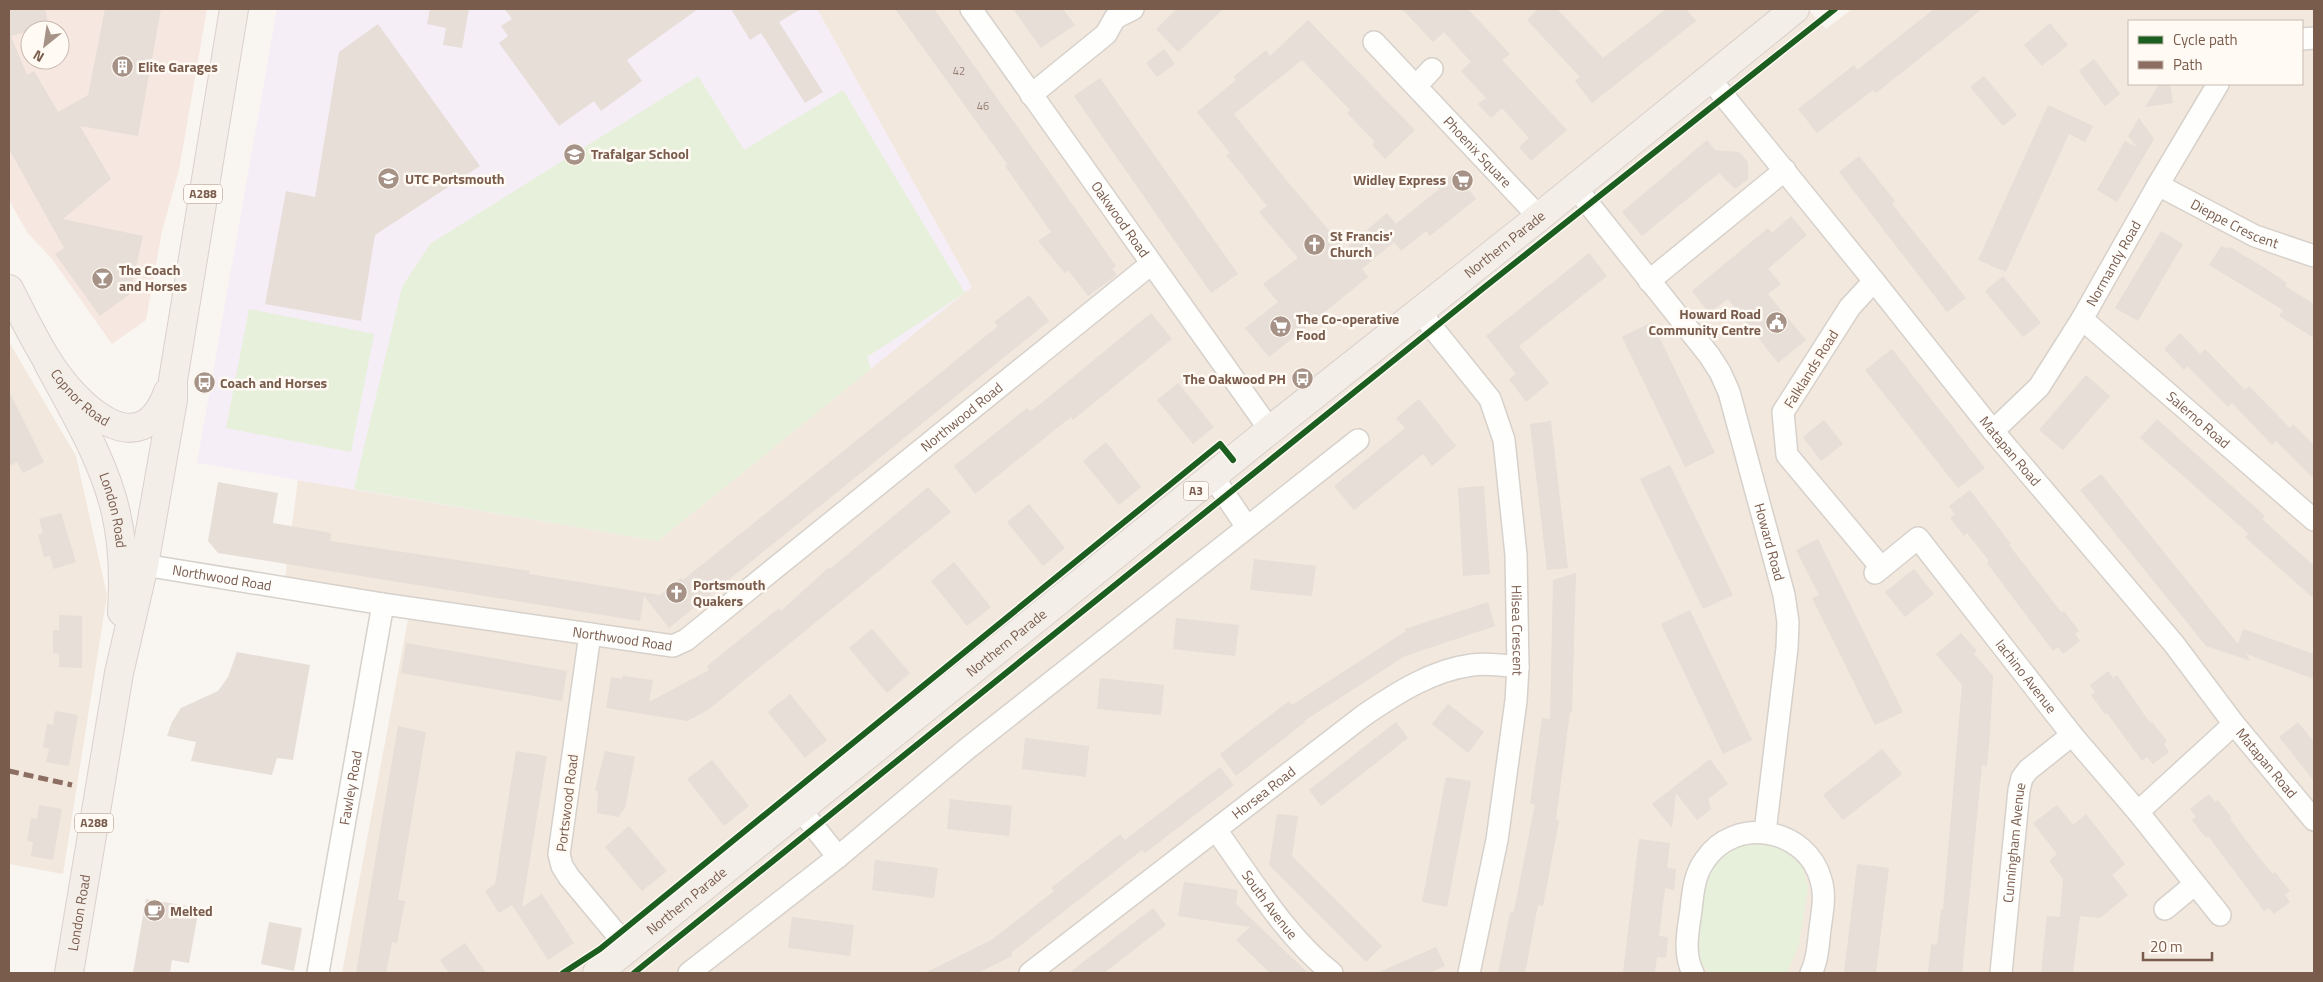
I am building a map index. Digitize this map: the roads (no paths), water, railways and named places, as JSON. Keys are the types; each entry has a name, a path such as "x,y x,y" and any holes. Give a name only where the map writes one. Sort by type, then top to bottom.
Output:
{"main road":[{"name":"A288","path":"173,380 234,9"},
{"name":"Northern Parade","path":"598,973 1270,430 1539,218 1795,9"},
{"name":"Copnor Road","path":"9,289 48,363 62,381 99,417 121,427 130,428 148,424 160,411 173,380"},
{"name":"London Road","path":"48,363 98,462 116,513 121,553 123,603 119,673"},
{"name":"London Road","path":"69,973 119,673 144,565 173,400 173,380"}],"street":[{"name":"Oakwood Road","path":"971,9 1270,430"},
{"path":"1031,94 1106,34 1115,18 1133,9"},
{"name":"Phoenix Square","path":"1374,42 1539,218"},
{"path":"1416,86 1432,69"},
{"name":"Matapan Road","path":"1710,79 1874,280 1993,431 2174,644 2234,724 2314,820"},
{"name":"Normandy Road","path":"1993,431 2039,387 2082,319 2217,85"},
{"path":"1649,281 1785,170"},
{"name":"Dieppe Crescent","path":"2158,185 2255,236 2314,256"},
{"name":"Howard Road","path":"1576,188 1710,355 1729,392 1784,595 1788,622 1787,648 1765,832"},
{"name":"Northwood Road","path":"144,565 383,604 673,646 686,640 1151,264"},
{"name":"Falklands Road","path":"1874,280 1850,307 1783,412 1787,455 1874,566 1918,538"},
{"name":"Hilsea Crescent","path":"1420,312 1490,399 1504,440 1516,554 1518,667 1497,840 1469,973"},
{"name":"Salerno Road","path":"2082,319 2314,520"},
{"path":"690,973 838,857 968,748 1358,440"},
{"path":"1213,477 1246,527"},
{"name":"Iachino Avenue","path":"1918,538 2072,735 2138,812 2194,885 2220,915"},
{"name":"Fawley Road","path":"318,973 383,604"},
{"name":"Portswood Road","path":"590,634 559,854 562,866 629,949"},
{"name":"Horsea Road","path":"1030,973 1363,716 1412,685 1449,670 1471,665 1518,667"},
{"path":"2138,812 2234,724"},
{"name":"Cunningham Avenue","path":"2001,973 2019,790 2022,778 2028,770 2072,735"},
{"path":"800,809 838,857"},
{"name":"South Avenue","path":"1216,830 1304,947 1332,973"},
{"path":"1693,973 1688,961 1687,938 1693,890 1700,867 1714,849 1726,840 1741,834 1765,832 1780,836 1800,847 1816,866 1822,882 1823,906 1816,954 1811,973"},
{"path":"2165,909 2194,885"}],"place":[{"name":"Elite Garages","path":"122,67"},
{"name":"Trafalgar School","path":"575,154"},
{"name":"UTC Portsmouth","path":"389,179"},
{"name":"Widley Express","path":"1462,180"},
{"name":"St Francis' Church","path":"1314,244"},
{"name":"The Coach and Horses","path":"103,278"},
{"name":"Howard Road Community Centre","path":"1777,322"},
{"name":"The Co-operative Food","path":"1280,327"},
{"name":"The Oakwood PH","path":"1302,379"},
{"name":"Coach and Horses","path":"204,383"},
{"name":"Portsmouth Quakers","path":"677,593"},
{"name":"Melted","path":"154,911"}]}
